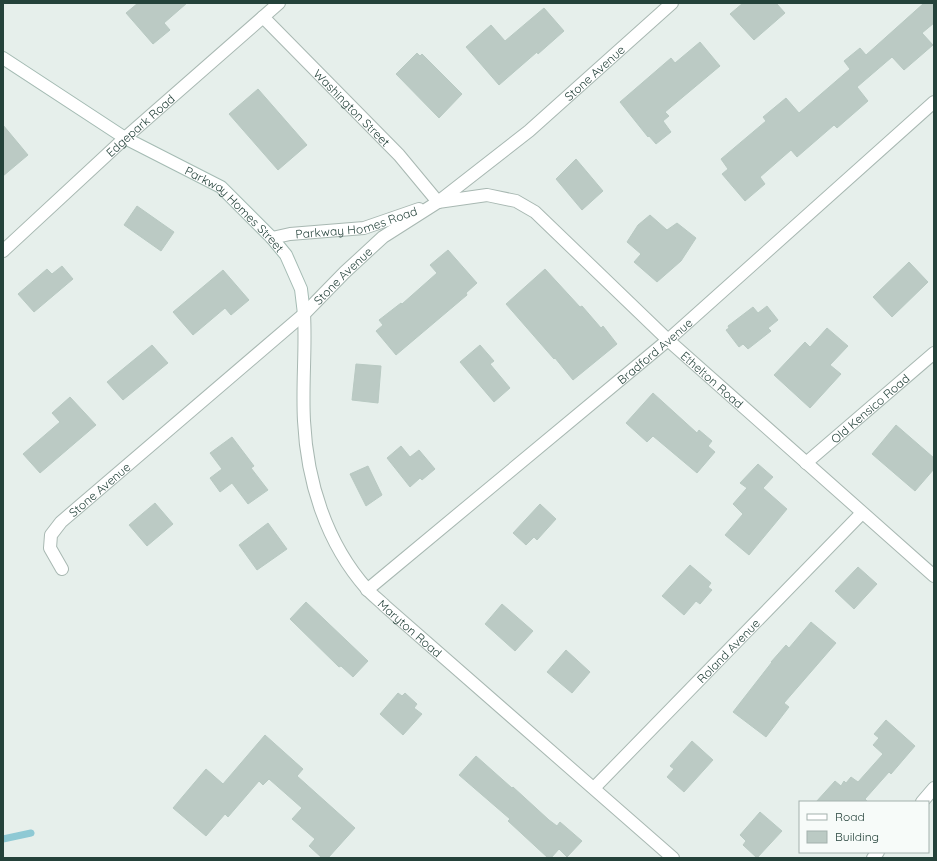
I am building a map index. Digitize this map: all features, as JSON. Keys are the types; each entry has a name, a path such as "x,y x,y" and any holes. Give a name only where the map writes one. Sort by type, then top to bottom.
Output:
{"street":[{"name":"Edgepark Road","path":"3,251 125,138 280,3"},
{"name":"Stone Avenue","path":"62,569 50,548 51,535 61,522 304,314 345,272 383,237 438,202 529,131 672,3"},
{"name":"Washington Street","path":"263,17 399,155 438,202"},
{"path":"3,58 125,138"},
{"name":"Bradford Avenue","path":"367,590 668,340 934,102"},
{"name":"Parkway Homes Street","path":"125,138 221,187 272,238 286,255 301,289 304,314"},
{"name":"Ethelton Road","path":"438,202 488,195 516,201 535,212 668,340 934,576"},
{"name":"Parkway Homes Road","path":"272,238 290,234 364,228 438,202"},
{"name":"Maryton Road","path":"304,314 306,337 304,419 306,445 312,477 325,521 337,549 349,567 367,590 673,858"},
{"name":"Old Kensico Road","path":"806,463 934,354"},
{"name":"Roland Avenue","path":"594,788 862,513"},
{"path":"923,801 934,788"}],"building":[{"path":"138,3 187,3 164,23 170,30 153,44 126,13"},
{"path":"743,3 776,3 785,13 754,40 730,14"},
{"path":"924,3 934,3 934,23 922,33 933,45 904,70 892,57 857,87 868,101 837,128 834,125 797,157 791,150 760,177 765,184 745,201 722,174 728,169 721,159 766,121 763,117 786,98 799,113 850,69 844,61 860,48 866,55"},
{"path":"544,8 564,31 499,85 466,47 491,25 505,41"},
{"path":"700,42 720,66 665,112 669,116 663,121 671,132 656,144 649,136 648,137 620,102 671,58 675,63"},
{"path":"417,53 420,56 422,54 462,94 439,118 396,74"},
{"path":"258,89 307,145 278,170 229,114"},
{"path":"3,125 28,155 3,176"},
{"path":"576,159 603,191 582,210 556,179"},
{"path":"137,206 174,232 161,251 124,225"},
{"path":"650,215 667,230 677,223 696,238 681,261 657,282 634,262 641,254 627,242 638,225"},
{"path":"448,250 477,283 466,293 467,295 396,355 376,331 383,325 379,320 401,303 402,304 437,273 430,265"},
{"path":"909,262 928,282 892,317 873,297"},
{"path":"62,266 73,279 34,312 18,294 47,269 52,274"},
{"path":"545,269 580,307 582,306 601,328 603,326 617,344 573,380 506,304"},
{"path":"223,270 249,300 231,315 225,308 193,335 173,312"},
{"path":"767,306 778,320 768,328 771,331 748,349 743,344 739,347 726,330 729,328 728,326 753,307 758,313"},
{"path":"827,328 848,346 830,365 841,374 810,408 774,375 805,342 810,347"},
{"path":"152,345 168,363 123,400 107,382"},
{"path":"480,345 494,361 490,364 510,388 494,402 460,362"},
{"path":"356,364 381,366 378,403 352,400"},
{"path":"653,393 697,433 699,430 712,441 708,446 715,452 697,473 653,436 647,442 626,423"},
{"path":"70,397 96,425 40,473 23,454 60,422 52,413"},
{"path":"896,425 934,458 934,469 915,491 872,454"},
{"path":"232,437 254,466 251,468 268,490 248,504 232,483 220,492 210,478 222,469 210,453"},
{"path":"401,446 410,457 419,450 435,469 422,480 420,478 410,487 387,458"},
{"path":"758,464 773,477 763,488 787,509 749,555 725,535 743,514 733,504 747,488 740,483"},
{"path":"368,466 382,495 366,506 350,474"},
{"path":"155,503 173,524 147,546 129,525"},
{"path":"540,504 556,519 537,540 534,537 526,545 513,533"},
{"path":"268,523 287,549 257,570 239,545"},
{"path":"690,565 711,583 708,587 712,590 700,604 696,601 684,615 662,596"},
{"path":"858,567 877,584 854,609 835,591"},
{"path":"306,602 368,661 353,677 341,666 339,667 290,619"},
{"path":"502,604 533,631 515,651 485,624"},
{"path":"811,622 836,643 784,703 789,707 766,737 733,712 771,662 786,645 789,648"},
{"path":"566,650 590,672 572,693 547,672"},
{"path":"398,693 402,696 405,693 417,704 414,708 422,714 403,735 380,714"},
{"path":"886,720 915,746 891,774 889,772 865,799 867,801 817,801 835,781 841,786 844,781 846,783 851,777 858,782 883,754 873,745 879,738 874,734"},
{"path":"265,735 303,769 297,776 355,828 328,858 322,858 309,846 315,839 292,819 302,808 269,779 263,785 259,781 228,817 225,814 206,836 173,808 206,769 223,784"},
{"path":"692,741 713,760 684,792 667,777 674,769 670,766"},
{"path":"476,756 549,820 557,826 560,822 582,841 567,857 559,849 551,858 548,858 508,821 510,819 459,775"},
{"path":"760,812 782,831 757,858 743,845 746,841 740,835"}],"waterway":[{"path":"3,839 31,833"}]}
